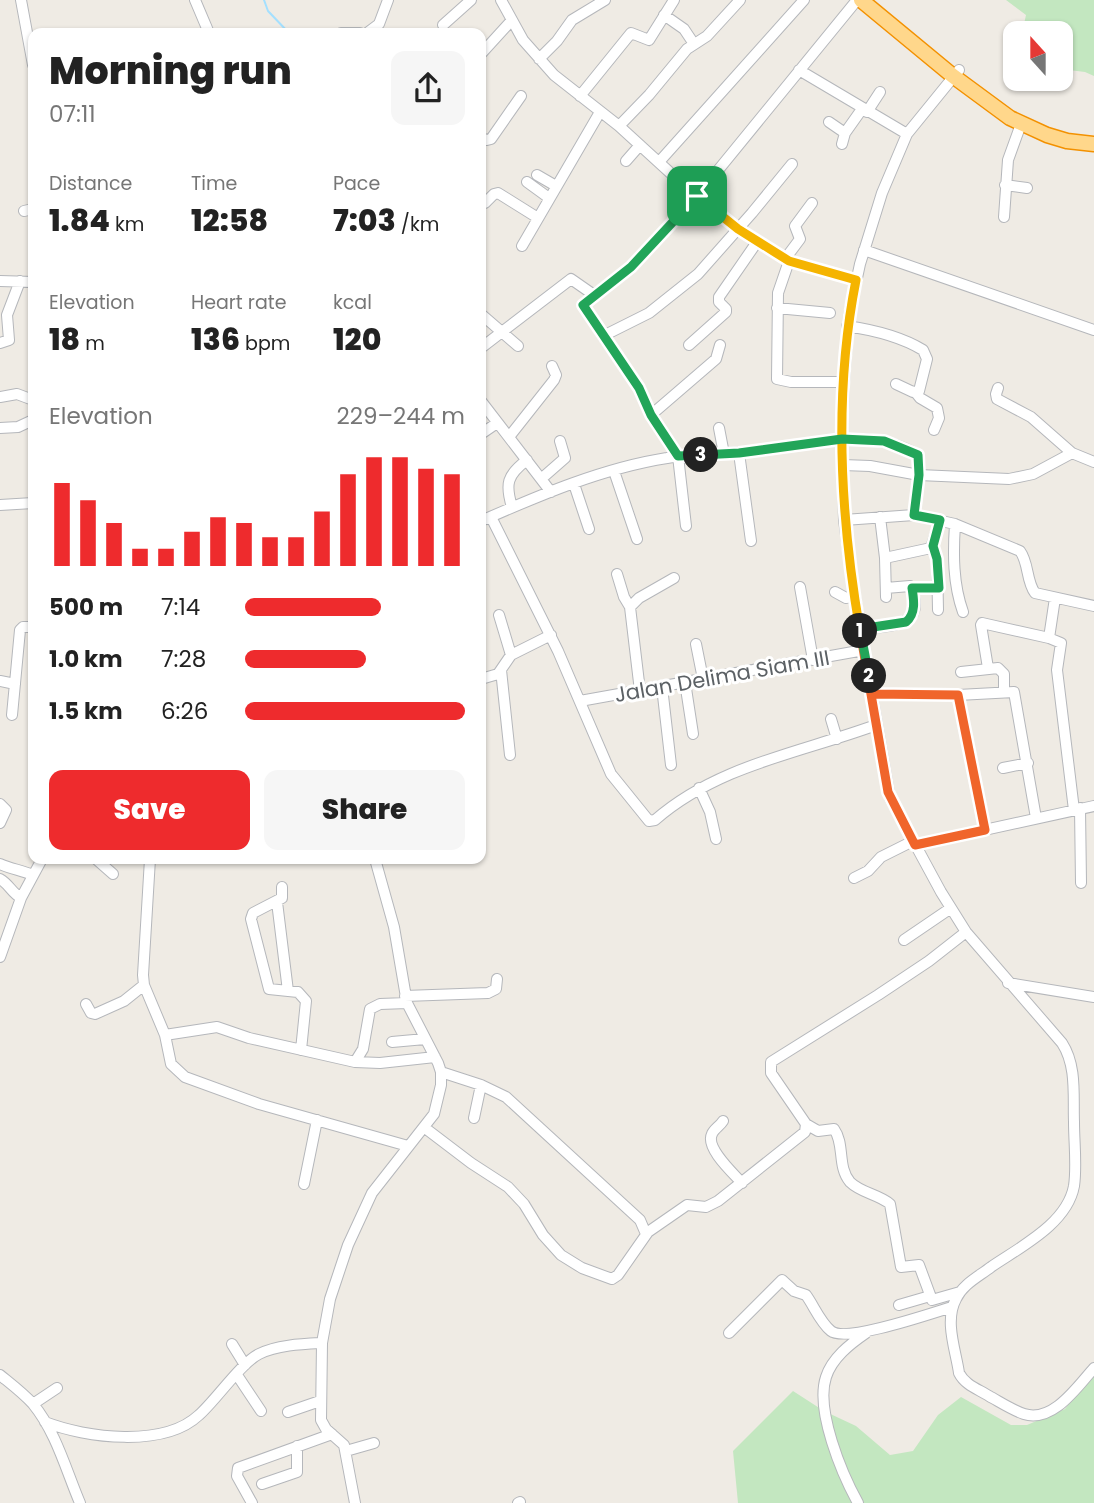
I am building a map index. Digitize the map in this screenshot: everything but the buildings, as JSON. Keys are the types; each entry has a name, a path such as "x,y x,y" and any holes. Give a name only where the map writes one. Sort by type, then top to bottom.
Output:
{"highway":[{"path":"859,0 956,73 1020,114 1064,131 1094,137"},
{"path":"874,0 993,107 1021,124 1067,141 1094,144"}],"street":[{"path":"21,0 28,38"},
{"path":"195,0 207,28"},
{"path":"374,28 379,24 388,0"},
{"path":"443,25 471,0"},
{"path":"501,0 523,40 539,59 738,229 787,260 856,280"},
{"path":"539,59 557,41 572,20 605,0"},
{"path":"580,96 631,33 649,40 674,0"},
{"path":"619,126 687,49 710,33 740,0"},
{"path":"659,162 804,0"},
{"path":"686,526 678,456 651,415 639,388 583,305 636,261 697,196 859,0"},
{"path":"664,15 684,29 694,44"},
{"path":"486,49 512,20"},
{"path":"799,70 907,134"},
{"path":"956,73 907,134 882,193 856,280 847,326 844,382 844,520 890,798 966,932 1062,1043 1068,1056 1073,1083 1074,1186 1067,1205 1054,1221 960,1292 952,1307 952,1331 962,1379 1017,1411 1034,1415 1048,1412 1060,1404 1094,1368"},
{"path":"842,144 845,133 880,92"},
{"path":"486,140 491,139 521,96"},
{"path":"522,246 600,112"},
{"path":"828,122 845,133"},
{"path":"1004,217 1008,160 1021,124"},
{"path":"626,161 640,145"},
{"path":"603,336 649,313 698,274 792,164"},
{"path":"537,175 556,186"},
{"path":"527,182 549,198"},
{"path":"1005,185 1027,188"},
{"path":"486,202 492,195 498,194 538,218"},
{"path":"812,203 797,222 795,228 800,239 787,260 778,293 777,379 791,382 844,382"},
{"path":"689,345 726,312 718,301 719,297 757,242"},
{"path":"864,250 1094,330"},
{"path":"486,344 571,279 594,295"},
{"path":"0,281 28,282"},
{"path":"0,343 9,340 7,315 20,281"},
{"path":"777,309 830,313"},
{"path":"486,319 518,346"},
{"path":"847,326 870,329 923,350 927,359 920,388 916,393"},
{"path":"651,415 716,359 720,345"},
{"path":"509,437 554,380 552,366"},
{"path":"896,384 916,393 937,408 939,418 934,430"},
{"path":"998,388 997,399 1031,417 1072,453 1094,462"},
{"path":"0,397 17,394 28,398"},
{"path":"486,408 551,492"},
{"path":"0,428 18,427 28,422"},
{"path":"486,431 497,423"},
{"path":"719,428 724,454"},
{"path":"876,725 753,764 699,788 655,820 649,821 611,774 551,635 486,519 574,484 614,471 678,456 739,453 842,439 884,441 918,455 919,475 914,515"},
{"path":"541,479 565,458 560,441"},
{"path":"739,453 751,541"},
{"path":"843,465 870,466 919,475 1016,479 1033,474 1072,453"},
{"path":"512,507 507,492 508,481 514,470 527,460"},
{"path":"614,471 637,539"},
{"path":"574,484 589,529"},
{"path":"0,505 28,503"},
{"path":"844,520 914,515 955,524 1014,547 1023,555 1032,591 1094,606"},
{"path":"880,517 886,592 907,584 912,588 939,588"},
{"path":"938,610 937,559 933,546 940,520"},
{"path":"955,524 953,555 958,597 963,612"},
{"path":"885,558 924,551 933,546"},
{"path":"617,574 630,607 640,691"},
{"path":"630,607 639,598 674,578"},
{"path":"800,587 813,660"},
{"path":"860,629 906,622 910,619 914,608 912,588"},
{"path":"835,592 846,598 855,596"},
{"path":"1049,638 1055,598"},
{"path":"499,615 511,655"},
{"path":"988,668 982,623 1061,643 1058,670 1077,809 1081,883"},
{"path":"12,715 20,630 28,627"},
{"path":"486,678 495,676 511,655 551,635"},
{"path":"696,644 704,679"},
{"name":"Jalan Delima Siam III","path":"580,701 864,650"},
{"path":"961,672 988,668 1002,670 1004,692"},
{"path":"501,670 510,755"},
{"path":"0,681 15,684"},
{"path":"685,682 692,734"},
{"path":"662,687 671,765"},
{"path":"872,694 958,695 1013,691 1016,694 1036,818"},
{"path":"958,695 985,830"},
{"path":"831,719 837,739"},
{"path":"1003,768 1028,763"},
{"path":"699,788 710,812 716,839"},
{"path":"0,804 6,810 0,823"},
{"path":"854,878 881,857 914,843 1094,806"},
{"path":"0,864 33,875"},
{"path":"0,957 21,898 39,864"},
{"path":"102,864 113,874"},
{"path":"150,864 142,960 144,985 165,1035 171,1064 185,1077 259,1104 408,1146"},
{"path":"355,1503 343,1442 322,1423 322,1343 335,1282 366,1202 425,1128 436,1109 441,1072 406,999 394,928 376,864"},
{"path":"13,870 3,881 11,892 21,898"},
{"path":"282,887 283,896 253,914 251,919 268,988 272,991 300,993 306,1001 301,1050"},
{"path":"277,902 288,991"},
{"path":"904,940 951,908"},
{"path":"960,1292 932,1300 919,1265 900,1267 890,1204 857,1188 848,1179 843,1168 839,1138 834,1129 817,1130 806,1124 771,1073 771,1062 929,961 966,932"},
{"path":"355,1062 362,1049 370,1009 380,1004 406,999 488,993 496,989 497,979"},
{"path":"1008,983 1094,997"},
{"path":"86,1004 91,1013 95,1014 124,1001 144,985"},
{"path":"165,1035 217,1027 249,1038 355,1062 380,1063 435,1057"},
{"path":"392,1042 425,1039"},
{"path":"441,1072 481,1085 506,1097 520,1108 640,1220 646,1234"},
{"path":"474,1118 481,1085"},
{"path":"304,1184 317,1120"},
{"path":"723,1121 712,1133 710,1143 742,1183"},
{"path":"425,1128 471,1163 509,1186 561,1255 582,1268 612,1279 618,1275 646,1234 685,1206 709,1206 799,1138 806,1131 806,1124"},
{"path":"729,1333 782,1280 794,1291 806,1295 833,1332 845,1335 952,1307"},
{"path":"899,1305 930,1296"},
{"path":"858,1503 838,1456 824,1410 824,1390 826,1378 839,1356 848,1345 869,1330"},
{"path":"45,1422 74,1432 102,1436 171,1431 199,1416 245,1365 265,1352 294,1345 322,1343"},
{"path":"232,1344 245,1365"},
{"path":"0,1375 33,1404 45,1422 80,1503"},
{"path":"237,1375 261,1411"},
{"path":"33,1404 57,1388"},
{"path":"288,1412 320,1401"},
{"path":"252,1503 237,1476 238,1468 332,1434"},
{"path":"346,1451 374,1443"},
{"path":"262,1484 297,1472 297,1446"}],"green space":[{"path":"1006,0 1094,0 1094,76 1073,70 1073,21 1025,21 1026,15"},
{"path":"1094,1371 1094,1503 738,1503 733,1451 793,1391 824,1411 856,1426 890,1455 913,1451 938,1415 961,1397 1011,1425 1027,1425 1065,1409"}],"waterway":[{"path":"264,0 268,11 284,28"}],"route":[{"path":"697,196 631,267 583,306 639,388 651,415 678,456 739,453 842,439 884,441 918,455 918,499 914,515 940,520 933,546 937,559 939,588 912,588 914,608 906,622 894,626 860,629 864,650 872,694 958,695 985,830 915,845 888,792 872,694 860,629 852,580 843,503 842,439 847,326 856,280 789,261 738,229 697,196"}]}
